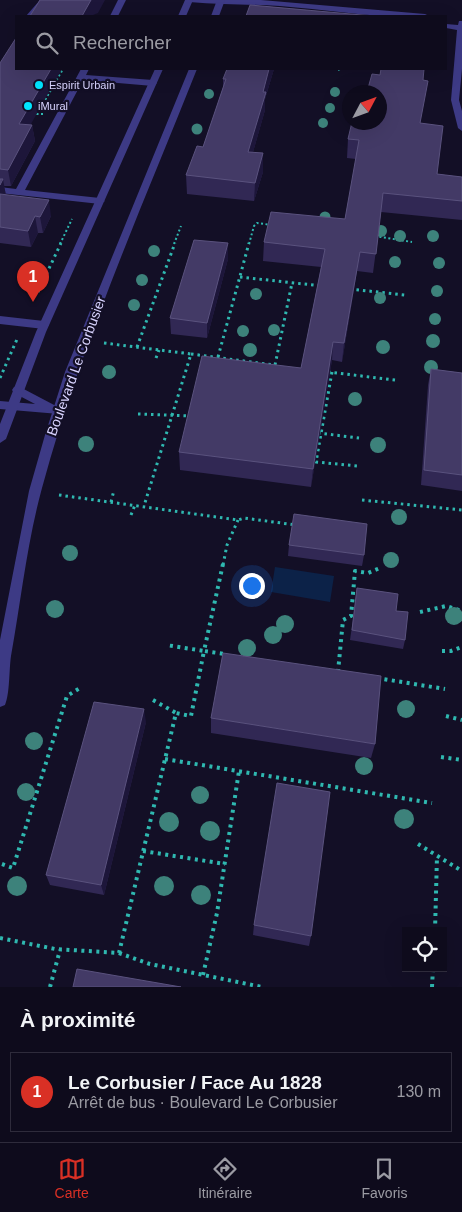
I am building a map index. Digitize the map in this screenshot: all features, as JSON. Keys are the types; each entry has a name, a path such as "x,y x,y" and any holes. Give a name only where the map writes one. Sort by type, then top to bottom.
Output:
{"street":[{"path":"31,15 44,0"},
{"path":"114,15 122,0"},
{"path":"182,15 189,0 246,1 413,15"},
{"path":"214,15 221,1"},
{"path":"221,1 237,8 317,15"},
{"path":"447,18 462,19"},
{"path":"462,23 455,100 462,128"},
{"path":"447,26 462,28"},
{"path":"0,439 5,406 18,390 44,325 158,70"},
{"name":"Boulevard Le Corbusier","path":"0,700 0,676 29,518 59,410 77,356 193,70"},
{"path":"19,192 83,73 152,83"},
{"path":"0,190 100,201"},
{"path":"0,320 44,325"},
{"path":"18,390 59,410"},
{"path":"5,406 59,410"}],"path":[{"path":"37,114 62,70"},
{"path":"218,357 252,234 257,223 276,225"},
{"path":"137,347 181,226"},
{"path":"246,233 252,234"},
{"path":"373,236 412,242"},
{"path":"240,277 329,287"},
{"path":"104,343 275,365 292,283"},
{"path":"348,289 405,295"},
{"path":"156,358 159,350"},
{"path":"144,506 191,354"},
{"path":"322,371 395,380"},
{"path":"332,372 316,462 357,466"},
{"path":"138,414 193,416"},
{"path":"312,432 359,438"},
{"path":"111,502 114,490"},
{"path":"58,495 238,520 244,518 298,525"},
{"path":"362,500 462,510"},
{"path":"131,515 134,505"},
{"path":"154,700 176,713 190,716 227,545 238,520"},
{"path":"338,672 343,620 351,616 355,571 368,573 380,568"},
{"path":"420,612 444,605 452,606 462,611"},
{"path":"166,645 233,656"},
{"path":"442,651 451,652 462,647"},
{"path":"328,670 348,674"},
{"path":"367,676 445,689"},
{"path":"2,864 13,868 67,696 80,688"},
{"path":"119,953 176,713"},
{"path":"446,716 462,720"},
{"path":"441,757 462,760"},
{"path":"165,759 432,803"},
{"path":"204,975 217,913 239,771"},
{"path":"418,844 462,870"},
{"path":"142,851 224,864"},
{"path":"435,927 437,856"},
{"path":"0,938 60,950 119,953 150,964 262,987"},
{"path":"50,987 60,950"},
{"path":"432,987 433,972"}],"water":[{"path":"275,567 334,576 330,602 271,592"}],"building":[{"path":"40,0 91,0 83,15 31,15"},
{"path":"250,5 362,15 246,15"},
{"path":"15,40 15,70 50,70 19,124 32,125 8,170 0,169 0,63"},
{"path":"227,70 269,70 263,92 266,92 248,152 263,153 255,183 186,175 197,146 203,147 226,79 223,79"},
{"path":"381,70 424,70 423,80 428,81 420,123 443,126 437,174 462,177 462,201 383,193 376,254 360,252 344,343 333,342 313,469 179,452 202,356 301,368 325,249 264,242 271,212 345,219 359,140 348,139 350,130 387,130 387,85 369,85 372,74 380,75"},
{"path":"0,194 49,200 40,217 35,216 28,231 0,227"},
{"path":"194,240 228,243 207,323 170,318"},
{"path":"431,369 462,373 462,475 424,470"},
{"path":"294,514 367,524 364,555 289,545"},
{"path":"357,588 398,594 396,611 408,612 405,640 352,630"},
{"path":"223,653 381,676 375,744 211,718"},
{"path":"94,702 144,709 101,885 46,875"},
{"path":"277,783 330,792 311,936 254,925"},
{"path":"77,969 181,987 73,987"}],"place":[{"name":"Espirit Urbain","path":"39,85"},
{"name":"iMural","path":"28,106"},
{"name":"Le Corbusier / Face Au 1828","path":"33,302"}]}
